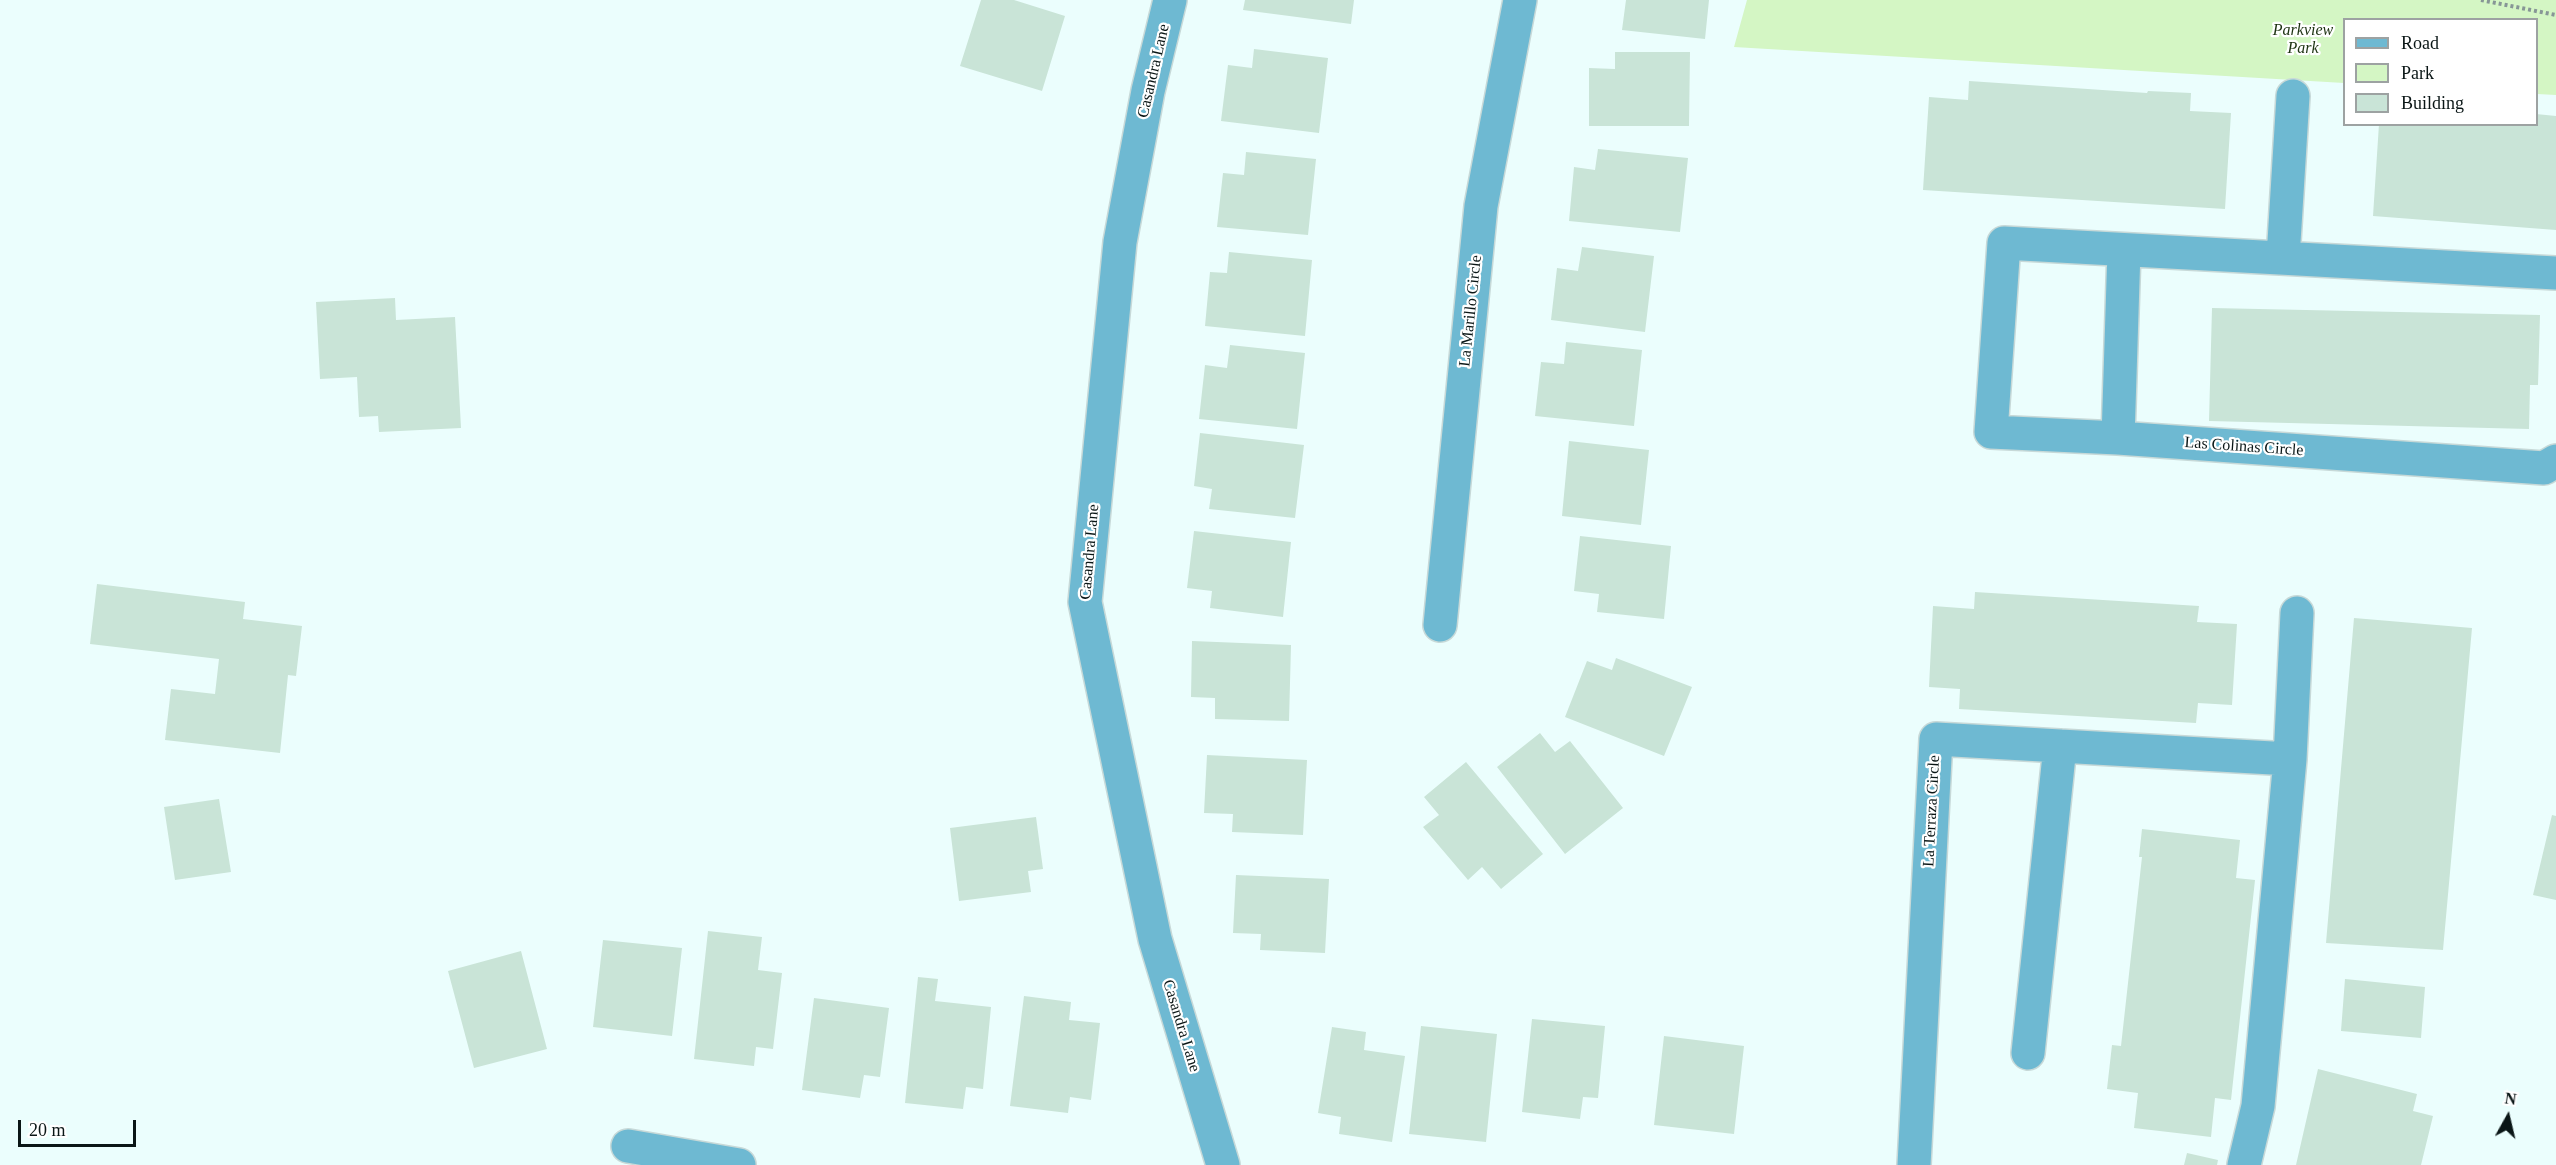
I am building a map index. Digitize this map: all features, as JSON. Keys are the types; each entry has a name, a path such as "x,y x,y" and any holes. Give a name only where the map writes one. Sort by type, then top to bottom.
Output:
{"street":[{"name":"Casandra Lane","path":"1170,0 1148,91 1120,242 1085,602 1155,939 1223,1165"},
{"name":"La Marillo Circle","path":"1440,625 1481,206 1520,0"},
{"path":"2283,258 2293,96"},
{"name":"Las Colinas Circle","path":"2124,250 2004,243 1991,432 2118,438 2544,468 2556,461"},
{"path":"2118,438 2124,250 2556,273"},
{"path":"2244,1165 2258,1106 2290,759 2297,612"},
{"name":"La Terraza Circle","path":"1914,1165 1936,739 2290,759"},
{"path":"2028,1053 2060,746"},
{"path":"628,1146 739,1165"}],"path":[{"path":"2481,0 2556,15"}],"green space":[{"name":"Parkview Park","path":"1747,0 2556,0 2556,95 2538,94 2538,18 2343,18 2343,83 1734,47"}],"building":[{"path":"981,0 1014,0 1065,16 1042,91 960,66"},
{"path":"1245,0 1354,0 1351,24 1243,10"},
{"path":"1626,0 1709,0 1705,39 1622,30"},
{"path":"1254,49 1328,58 1319,133 1221,121 1228,65 1252,68"},
{"path":"1615,52 1690,52 1689,126 1589,126 1589,68 1615,69"},
{"path":"1969,81 2147,93 2148,91 2191,93 2190,111 2231,113 2225,209 1923,190 1929,97 1968,100"},
{"path":"2538,114 2556,116 2556,230 2373,216 2379,126 2538,126"},
{"path":"1598,149 1688,158 1680,232 1569,221 1574,167 1595,170"},
{"path":"1246,152 1316,159 1308,235 1217,227 1223,173 1244,175"},
{"path":"1582,247 1654,256 1645,332 1551,320 1557,268 1578,271"},
{"path":"1229,252 1312,260 1305,336 1205,326 1210,272 1227,273"},
{"path":"395,298 396,320 455,317 461,428 379,432 378,416 359,417 357,377 320,379 316,302"},
{"path":"2212,308 2540,315 2538,385 2530,385 2529,429 2209,421"},
{"path":"1566,342 1642,350 1634,426 1535,416 1541,362 1564,364"},
{"path":"1230,345 1305,353 1297,429 1199,419 1205,365 1227,368"},
{"path":"1200,433 1304,445 1295,518 1209,509 1212,489 1194,486"},
{"path":"1569,441 1649,450 1641,525 1562,516"},
{"path":"1194,531 1291,542 1283,617 1210,608 1212,591 1187,588"},
{"path":"1580,536 1671,546 1664,619 1597,612 1599,594 1574,591"},
{"path":"97,584 245,602 243,619 302,626 296,676 288,675 280,753 165,740 171,689 215,694 219,659 90,644"},
{"path":"1975,592 2199,606 2197,622 2237,624 2232,705 2198,703 2196,723 1959,709 1960,689 1929,687 1933,606 1974,609"},
{"path":"2354,618 2472,628 2443,950 2326,943"},
{"path":"1192,641 1291,645 1289,721 1215,719 1215,698 1191,697"},
{"path":"1616,658 1692,687 1664,756 1565,717 1587,661 1612,670"},
{"path":"1540,733 1555,752 1570,741 1623,808 1565,854 1497,767"},
{"path":"1207,755 1307,760 1303,835 1232,832 1233,814 1204,813"},
{"path":"1466,762 1543,854 1501,889 1482,867 1468,880 1423,827 1439,815 1424,797"},
{"path":"219,799 231,872 175,880 164,807"},
{"path":"2552,815 2556,816 2556,900 2533,895"},
{"path":"1036,817 1043,869 1028,871 1031,892 959,901 950,828"},
{"path":"2142,829 2240,840 2236,878 2255,880 2231,1100 2215,1098 2211,1137 2134,1128 2138,1093 2107,1089 2112,1045 2121,1046 2142,857 2139,857"},
{"path":"1236,875 1329,879 1325,953 1260,950 1261,934 1233,933"},
{"path":"708,931 762,937 758,970 782,973 773,1049 756,1047 754,1066 694,1059"},
{"path":"603,940 682,948 672,1036 593,1027"},
{"path":"521,951 547,1049 474,1068 448,971"},
{"path":"918,977 938,979 935,1001 991,1007 983,1089 966,1087 963,1109 905,1103"},
{"path":"2345,979 2425,987 2421,1038 2341,1031"},
{"path":"1024,996 1071,1002 1069,1020 1100,1023 1091,1100 1070,1097 1068,1113 1010,1106"},
{"path":"814,998 889,1008 880,1077 864,1075 860,1098 802,1090"},
{"path":"1532,1019 1605,1026 1598,1098 1583,1097 1580,1119 1522,1112"},
{"path":"1421,1026 1497,1034 1486,1142 1409,1134"},
{"path":"1332,1027 1366,1032 1364,1050 1405,1056 1392,1142 1339,1134 1341,1117 1318,1113"},
{"path":"1664,1036 1744,1046 1734,1134 1654,1125"},
{"path":"2318,1069 2417,1094 2413,1111 2433,1116 2421,1165 2296,1165"},
{"path":"2187,1153 2218,1160 2217,1165 2184,1165"}]}
